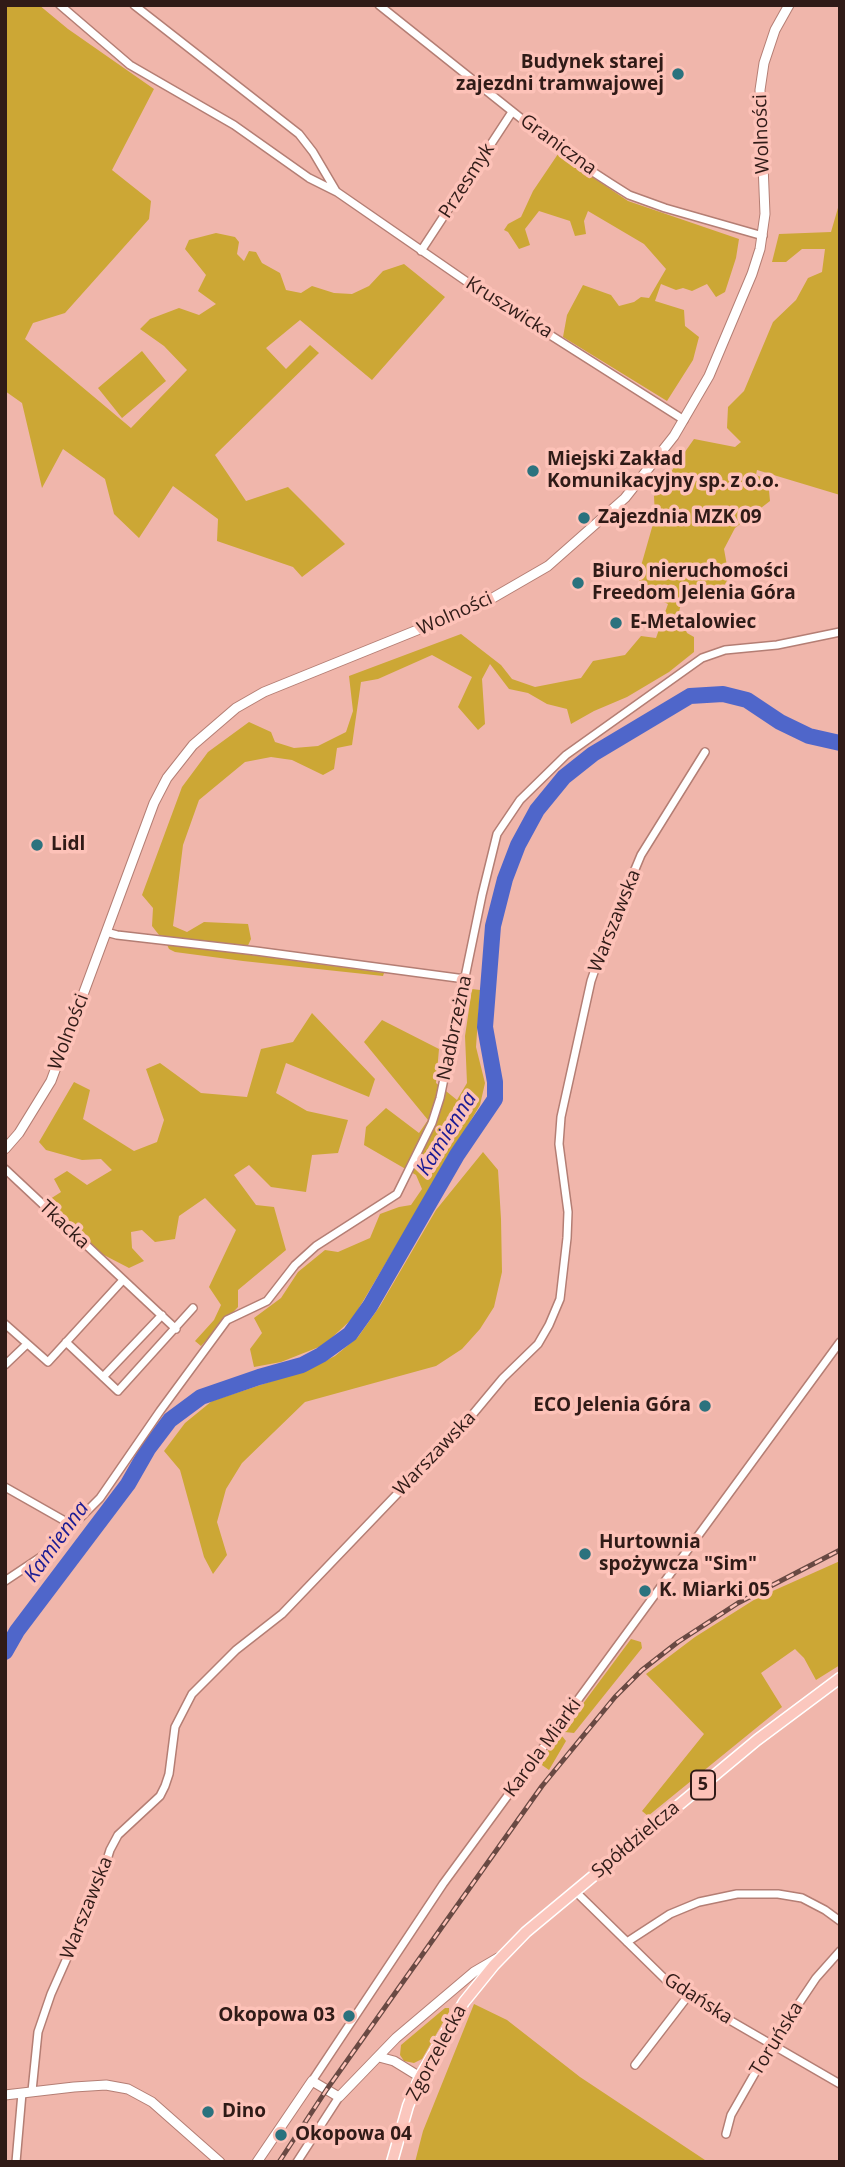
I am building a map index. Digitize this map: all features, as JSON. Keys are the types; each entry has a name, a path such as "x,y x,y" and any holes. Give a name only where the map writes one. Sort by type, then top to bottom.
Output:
{"main road":[{"name":"Spółdzielcza","path":"502,1956 526,1932 757,1740 840,1678"},
{"name":"Zgorzelecka","path":"392,2162 408,2106 420,2077 442,2036 474,1989 502,1956"}],"street":[{"name":"Kruszwicka","path":"60,5 130,65 234,125 473,286 684,420"},
{"name":"Kruszwicka","path":"134,5 299,134 337,192"},
{"name":"Graniczna","path":"379,5 568,155 629,195 664,208 763,236"},
{"name":"Wolności","path":"5,1149 19,1133 51,1081 154,803 167,778 193,745 236,708 264,692 461,613 548,566 625,498 644,477 684,420 709,376 752,274 763,236 765,207 760,90 764,63 775,30 789,5"},
{"name":"Przesmyk","path":"421,251 512,112"},
{"name":"Nadbrzeżna","path":"5,1581 41,1557 100,1498 227,1320 267,1301 295,1265 316,1246 397,1194 432,1123 440,1098 497,834 520,800 559,761 702,658 726,650 778,645 840,632"},
{"name":"Warszawska","path":"16,2162 38,2032 51,1994 99,1886 118,1835 153,1803 165,1786 175,1727 192,1694 236,1650 282,1614 468,1420 503,1378 538,1344 549,1325 562,1287 567,1238 568,1212 559,1144 561,1117 591,981 641,855 705,752"},
{"path":"106,932 117,936 256,951 465,979"},
{"name":"Tkacka","path":"5,1170 176,1329"},
{"path":"5,1324 48,1362 123,1280"},
{"path":"66,1342 118,1391 193,1308"},
{"path":"103,1377 162,1315"},
{"name":"Karola Miarki","path":"257,2162 443,1884 840,1342"},
{"path":"5,1365 27,1344"},
{"path":"5,1487 72,1525"},
{"name":"Gdańska","path":"575,1891 667,1981 688,1996 840,2084"},
{"path":"627,1942 670,1914 699,1902 737,1894 778,1894 802,1898 840,1921"},
{"name":"Toruńska","path":"726,2134 731,2115 771,2045 816,1978 840,1951"},
{"path":"297,2162 339,2097 396,2038 474,1972 502,1956"},
{"path":"635,2065 688,1996"},
{"path":"379,2057 394,2061 420,2077"},
{"path":"312,2081 339,2097"},
{"path":"7,2095 106,2085 128,2089 152,2102 220,2162"}],"shaded area":[{"path":"5,5 39,5 68,29 154,89 112,170 151,201 149,219 65,313 33,323 25,339 131,428 187,370 164,346 140,329 150,319 179,308 199,315 216,304 198,291 206,275 185,249 189,240 216,233 235,237 239,242 237,254 244,261 249,251 256,252 262,263 280,273 286,290 301,293 312,286 334,293 352,294 369,286 383,271 404,264 445,297 372,380 300,320 266,348 286,369 310,345 319,353 215,455 246,501 288,487 345,544 302,577 293,567 217,541 218,519 173,486 139,538 114,514 105,479 63,449 42,488 22,403 5,391"},
{"path":"558,154 628,201 739,239 725,292 716,297 707,284 692,291 683,288 676,290 661,284 655,301 684,310 685,326 699,337 693,360 667,401 563,337 567,315 583,285 611,295 619,306 641,297 649,298 666,269 644,244 588,211 584,221 586,234 575,236 570,221 539,211 525,229 530,245 519,249 504,230 508,224 521,217 533,191"},
{"path":"840,201 840,495 757,470 756,475 768,480 770,501 735,528 724,549 729,577 720,593 683,595 679,612 687,633 694,637 694,652 669,672 627,697 571,724 567,709 547,704 528,693 509,689 490,664 482,679 485,724 478,730 458,707 472,677 432,655 378,679 361,682 352,745 337,748 334,769 323,775 292,760 271,757 245,762 199,800 183,845 173,926 187,932 204,922 248,924 251,939 244,954 384,973 383,976 243,961 169,949 163,936 152,926 153,908 142,895 182,787 208,752 249,722 271,732 275,742 294,748 318,746 346,732 353,711 349,676 461,634 501,665 512,679 535,687 581,678 593,661 625,655 641,636 656,638 668,604 644,592 639,585 639,573 655,517 654,496 694,439 735,447 741,442 727,428 728,407 744,391 773,322 796,300 808,278 822,272 825,249 802,249 786,262 772,262 779,234 831,232"},
{"path":"142,351 166,381 122,418 98,388"},
{"path":"472,989 480,990 476,1047 485,1083 480,1105 353,1318 324,1345 281,1362 254,1367 250,1349 262,1333 254,1318 281,1298 298,1272 325,1250 338,1252 370,1238 380,1214 411,1205 422,1189 416,1175 364,1145 366,1127 386,1108 419,1133 428,1120 364,1042 382,1020 439,1049 436,1083 457,1100 467,1083 465,1036"},
{"path":"312,1013 375,1079 369,1097 286,1063 276,1093 307,1111 348,1120 338,1153 312,1155 306,1192 271,1187 249,1165 234,1175 256,1205 274,1207 286,1250 238,1290 238,1307 201,1346 195,1341 214,1320 221,1305 209,1287 236,1230 205,1198 179,1216 175,1239 155,1242 142,1230 131,1232 132,1248 144,1261 129,1268 102,1254 47,1201 61,1192 54,1179 67,1171 87,1185 112,1170 101,1159 82,1160 46,1150 39,1142 74,1082 90,1090 83,1119 134,1151 157,1142 164,1120 146,1069 160,1063 201,1093 247,1097 261,1049 293,1042"},
{"path":"483,1152 498,1170 502,1272 494,1307 480,1329 462,1349 436,1366 305,1402 242,1463 226,1489 217,1522 227,1555 213,1574 204,1557 180,1470 164,1451 185,1423 212,1401 309,1369 335,1356 358,1337 380,1306 436,1210"},
{"path":"840,1561 840,1665 816,1680 804,1658 795,1649 761,1673 782,1707 648,1816 642,1811 704,1734 646,1674 695,1637 757,1598"},
{"path":"631,1639 641,1642 642,1648 574,1733 565,1732 562,1736 566,1741 549,1770 539,1763"},
{"path":"474,2004 507,2020 580,2077 705,2160 704,2162 415,2162 423,2131"},
{"path":"445,2008 449,2008 449,2012 422,2059 414,2063 404,2061 400,2055 401,2045"}],"waterway":[{"name":"Kamienna","path":"5,1652 17,1631 128,1484 148,1449 170,1420 201,1397 302,1365 321,1355 350,1334 370,1306 457,1155 495,1099 495,1082 485,1027 493,926 505,879 518,845 537,810 564,777 593,754 690,696 723,694 747,700 780,722 809,736 840,743"}],"railway":[{"path":"279,2162 327,2089 542,1786 615,1697 642,1670 678,1642 738,1603 840,1550"}],"place":[{"name":"Budynek starej zajezdni tramwajowej","path":"678,74"},
{"name":"Miejski Zakład Komunikacyjny sp. z o.o.","path":"533,471"},
{"name":"Zajezdnia MZK 09","path":"584,518"},
{"name":"Biuro nieruchomości Freedom Jelenia Góra","path":"578,583"},
{"name":"E-Metalowiec","path":"616,623"},
{"name":"Lidl","path":"37,845"},
{"name":"ECO Jelenia Góra","path":"705,1406"},
{"name":"Hurtownia spożywcza \"Sim\"","path":"585,1554"},
{"name":"K. Miarki 05","path":"645,1591"},
{"name":"Okopowa 03","path":"349,2016"},
{"name":"Dino","path":"208,2112"},
{"name":"Okopowa 04","path":"281,2135"}]}
